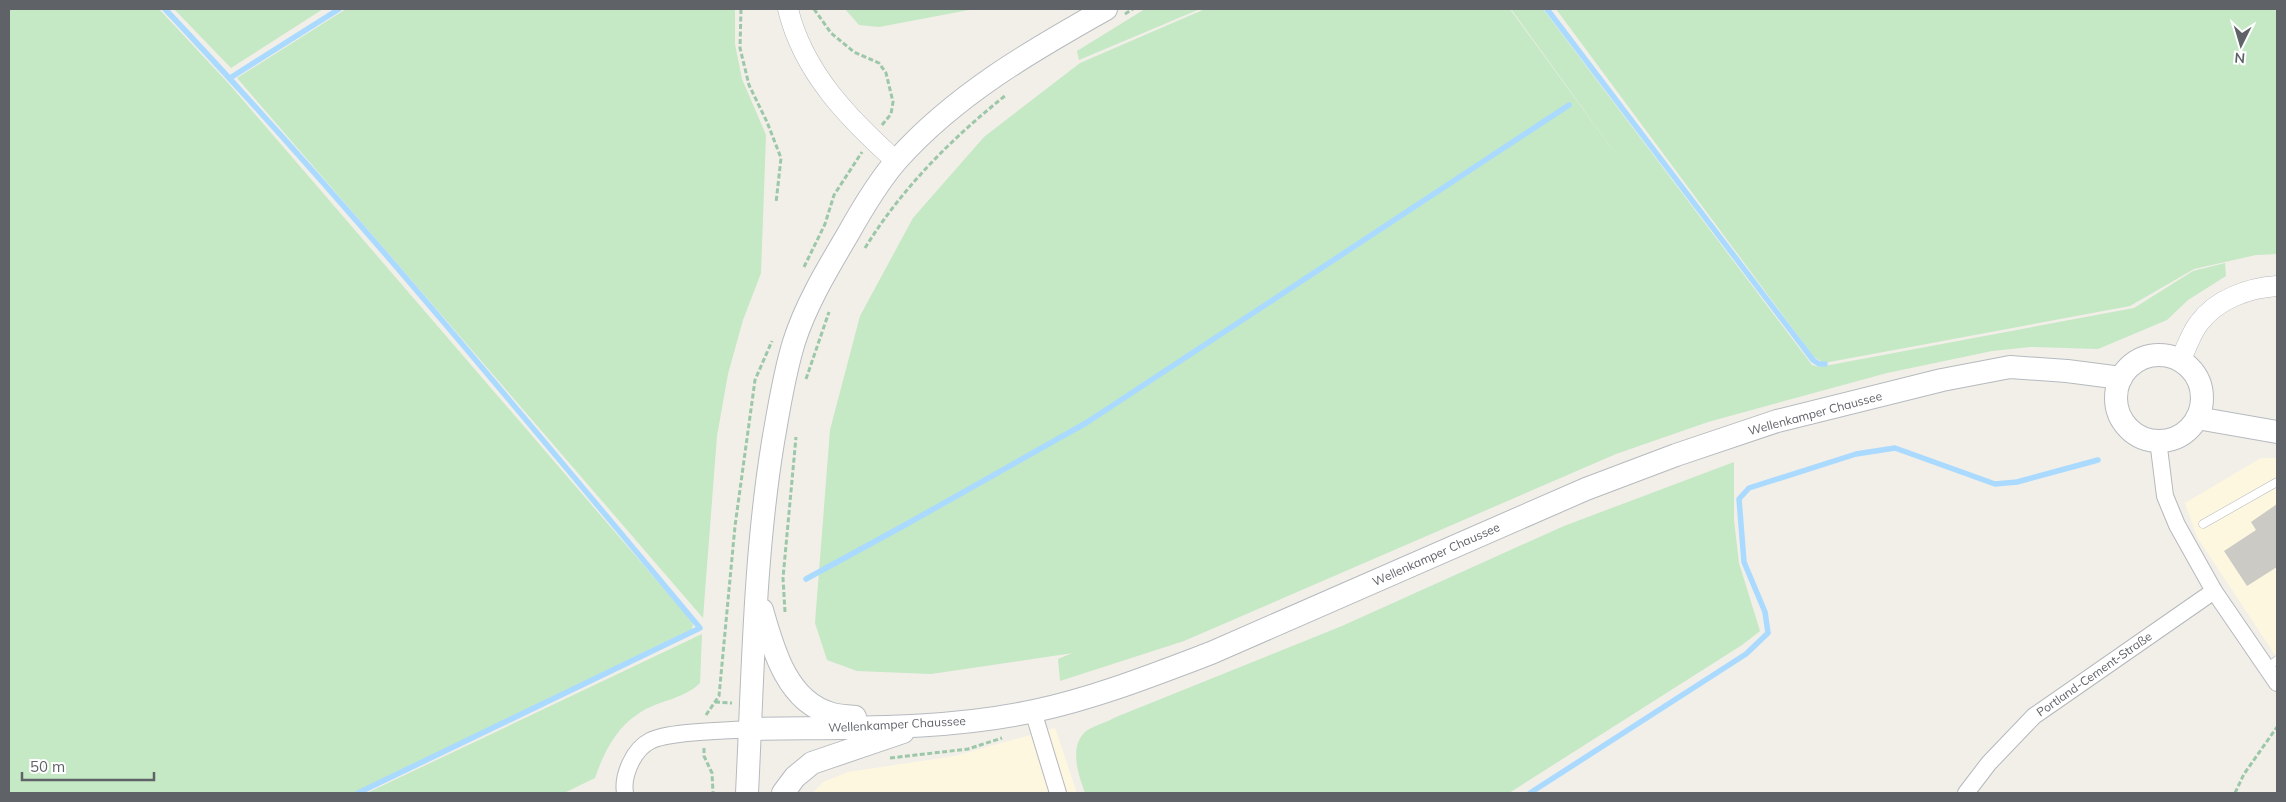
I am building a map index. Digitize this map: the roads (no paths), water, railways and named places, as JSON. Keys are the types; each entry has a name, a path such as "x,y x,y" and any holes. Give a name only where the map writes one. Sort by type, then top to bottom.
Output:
{"main road":[{"path":"746,793 764,494 780,401 795,341 825,272 862,210 896,161 969,94 1029,52 1112,14"},
{"path":"2166,356 2180,361 2194,373 2201,387 2202,403 2197,418 2181,435 2158,440 2136,434 2125,423 2117,401 2121,378 2132,365 2148,357 2166,356"},
{"name":"Wellenkamper Chaussee","path":"750,729 923,725 976,720 1035,719 1108,690 1211,653 1586,489 1676,454 1777,421 1933,382 2010,367 2067,371 2121,378"},
{"path":"2197,418 2277,432"},
{"path":"757,590 776,658 803,699 831,714 923,725"},
{"path":"783,793 795,778 812,763 923,725"}],"street":[{"path":"788,9 810,63 835,101 896,161"},
{"path":"2180,361 2197,324 2209,311 2219,304 2250,290 2277,286"},
{"path":"2158,440 2162,482 2169,509 2214,591 2272,664 2277,683"},
{"name":"Portland-Cement-Straße","path":"1966,793 1989,763 2034,716 2214,591"},
{"path":"1035,719 1058,793"},
{"path":"625,793 623,784 629,763 650,741 681,734 750,729"}],"lane":[{"path":"2203,524 2277,482"}],"waterway":[{"path":"165,9 303,160 437,314 700,628 358,793"},
{"path":"230,78 339,9"},
{"path":"1547,9 1813,360 1819,364 1825,364"},
{"path":"806,579 1086,423 1569,105"},
{"path":"1530,793 1746,654 1768,633 1765,612 1744,562 1739,499 1749,488 1856,454 1895,448 1995,484 2017,482 2098,460"}]}
